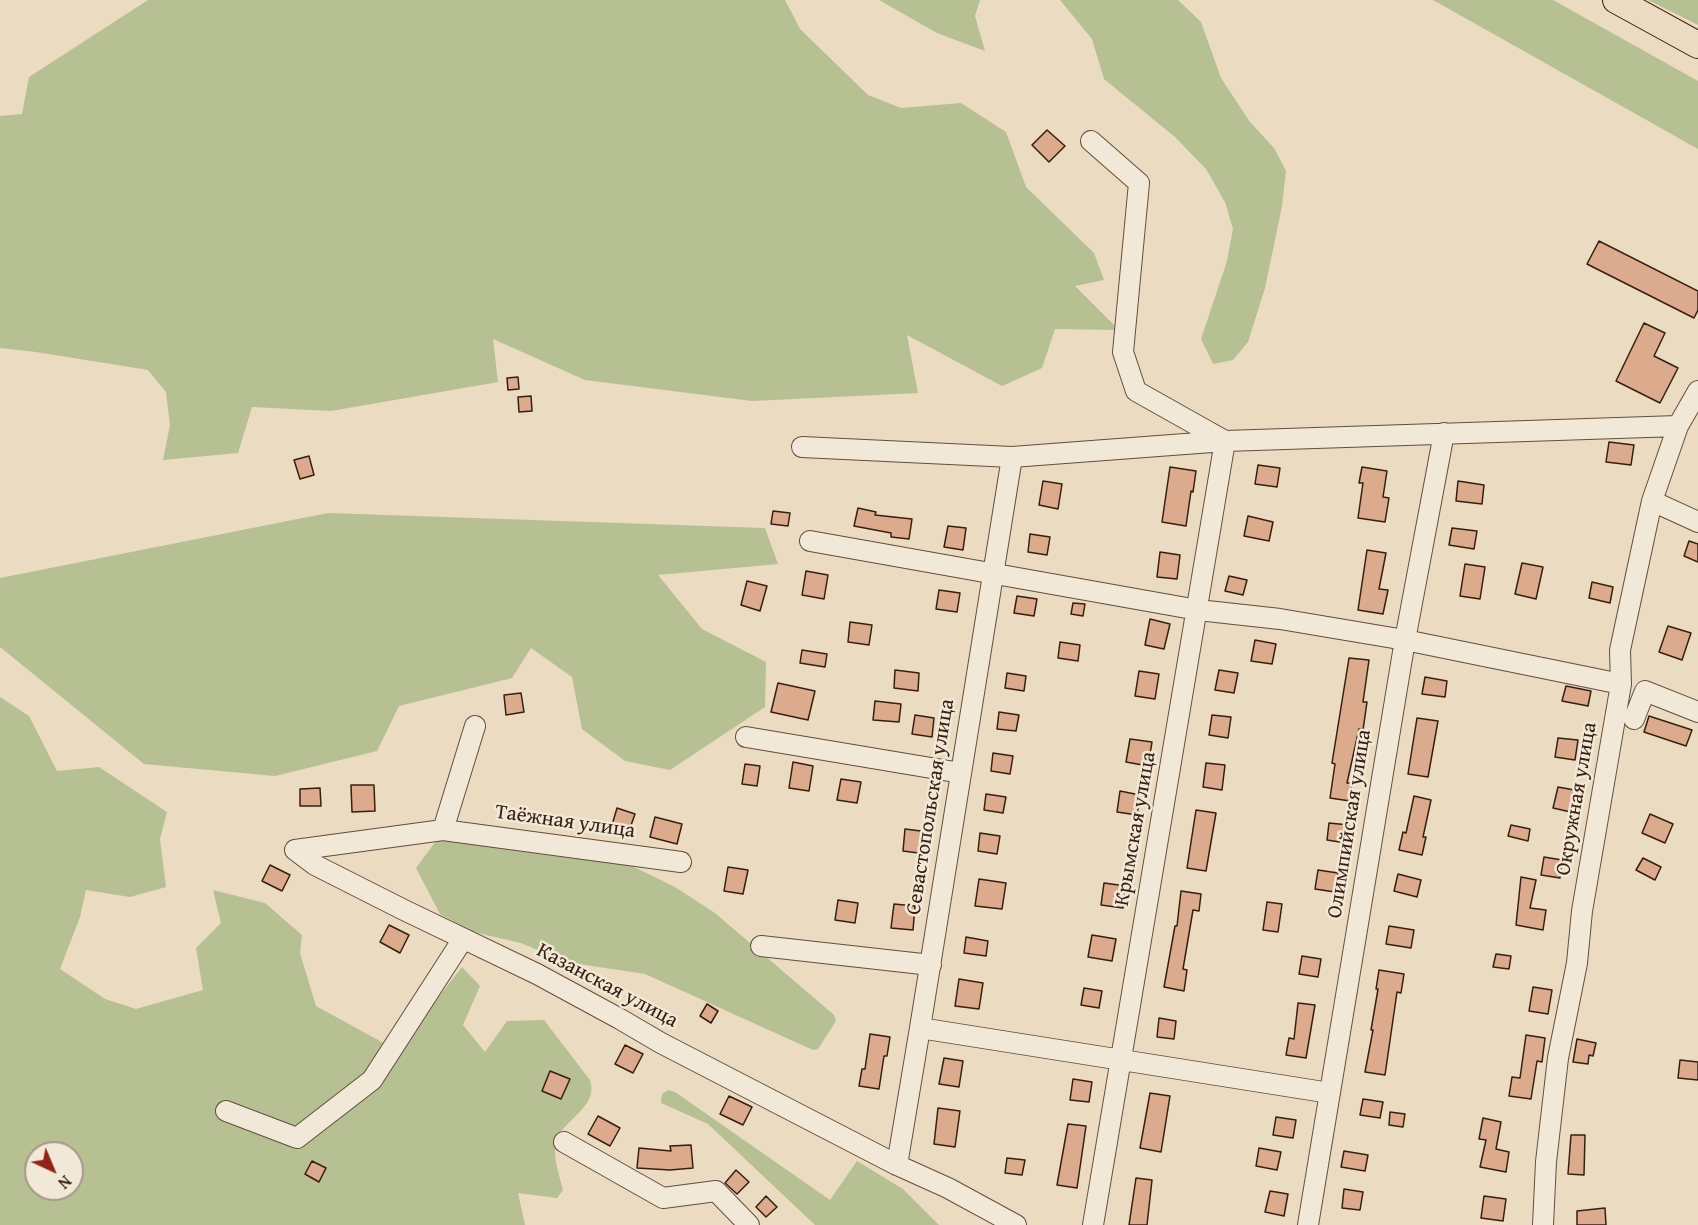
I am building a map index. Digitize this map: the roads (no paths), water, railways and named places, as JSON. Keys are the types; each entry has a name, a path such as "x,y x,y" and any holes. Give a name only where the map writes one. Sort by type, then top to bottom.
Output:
{"main road":[{"path":"1616,0 1698,45"}],"street":[{"path":"1090,141 1139,183 1123,352 1136,391 1225,441"},
{"name":"Окружная улица","path":"1543,1225 1546,1162 1558,1058 1577,963 1582,911 1620,684 1620,650 1652,501 1678,426 1698,391"},
{"path":"802,447 1012,457 1225,441 1678,426"},
{"name":"Олимпийская улица","path":"1308,1225 1404,640 1444,433"},
{"name":"Крымская улица","path":"1093,1225 1225,441"},
{"name":"Севастопольская улица","path":"897,1165 1012,457"},
{"path":"1652,501 1698,522"},
{"path":"810,541 1198,610 1280,619 1404,640 1620,684"},
{"path":"1634,719 1645,691 1698,712"},
{"path":"443,830 475,726"},
{"path":"746,737 961,773"},
{"name":"Таёжная улица","path":"295,850 443,830 681,862"},
{"name":"Казанская улица","path":"295,850 315,865 537,974 661,1043 897,1165 948,1188 1016,1225"},
{"path":"226,1111 297,1138 372,1080 463,939"},
{"path":"761,946 931,965"},
{"path":"920,1028 1330,1093"},
{"path":"564,1142 663,1198 717,1191 749,1225"}]}
